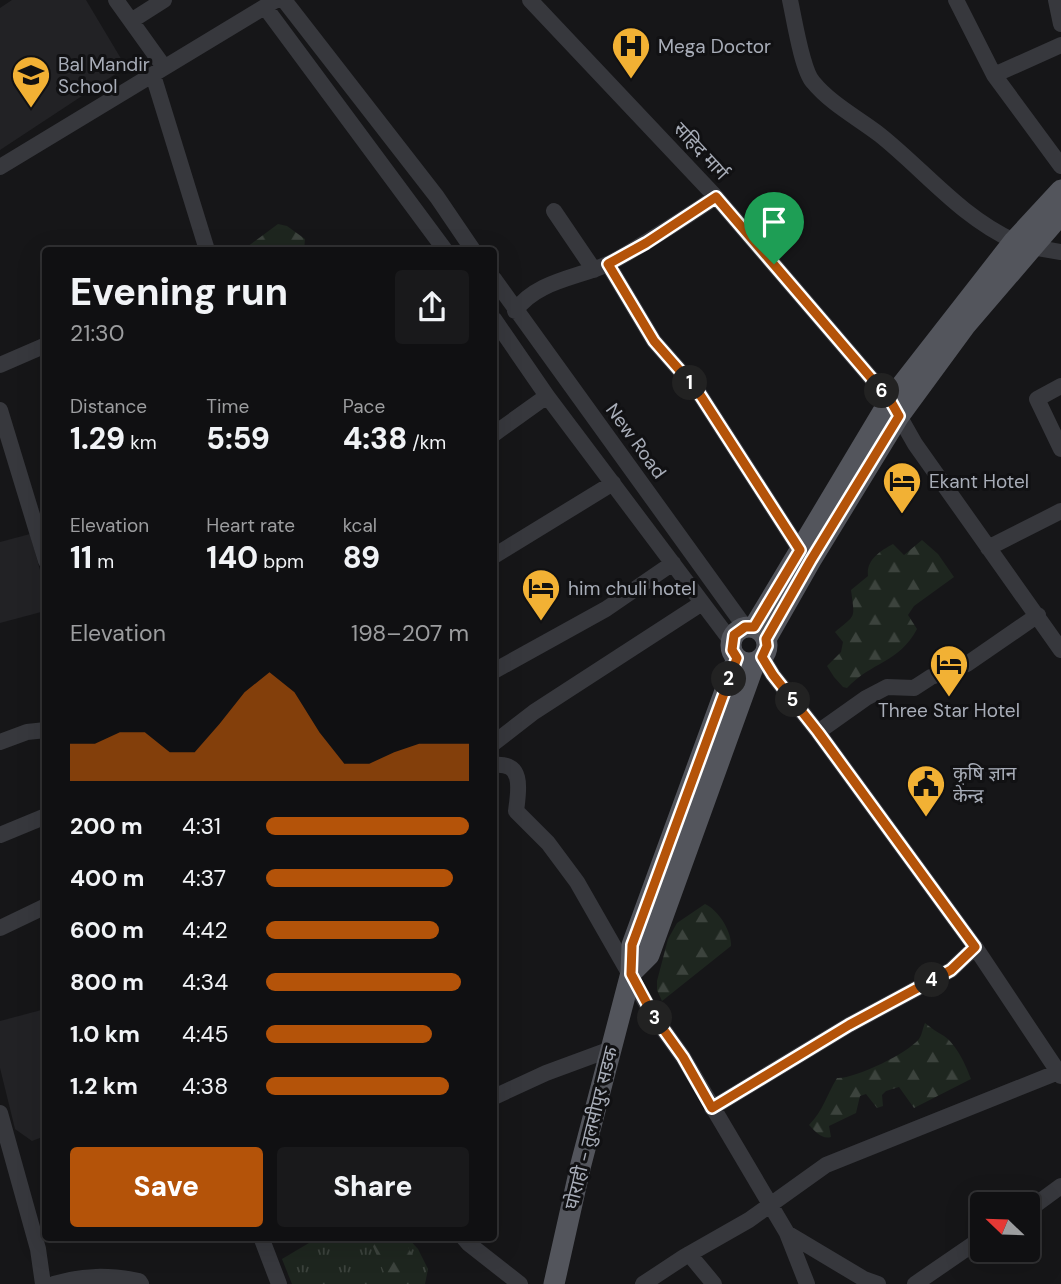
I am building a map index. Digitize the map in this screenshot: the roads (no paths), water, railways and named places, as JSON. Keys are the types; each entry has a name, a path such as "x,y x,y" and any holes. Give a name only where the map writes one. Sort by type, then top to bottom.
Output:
{"main road":[{"path":"1023,244 1061,190"},
{"path":"750,644 800,550 957,311 1023,244 1061,214"},
{"path":"750,644 811,560 894,408"},
{"name":"घोराही - तुलसीपुर सडक","path":"554,1284 631,974 632,945 750,644"}],"street":[{"path":"116,0 131,21 158,71 206,247"},
{"path":"131,21 164,0"},
{"path":"284,0 436,197 471,247"},
{"name":"सहिद मार्ग","path":"530,0 716,197 894,408 915,444 1061,650"},
{"path":"790,0 811,80 881,136 944,194 994,232 1023,244 1061,252"},
{"path":"956,0 994,75 1061,166"},
{"path":"1056,0 1061,24"},
{"path":"0,167 270,4 443,247"},
{"path":"994,75 1061,45"},
{"path":"417,210 436,197"},
{"path":"515,311 520,304 553,283 601,267 646,243 716,197"},
{"path":"554,211 601,267 654,341 697,390 800,550"},
{"name":"New Road","path":"497,284 750,644"},
{"path":"497,323 547,396 702,603 750,644 818,732 975,947 1060,1073 826,1165 770,1206 643,1284"},
{"path":"0,365 42,347"},
{"path":"1061,386 1037,399 1061,449"},
{"path":"497,432 547,396"},
{"path":"0,410 7,461 42,551"},
{"path":"497,554 613,483"},
{"path":"988,548 1061,511"},
{"path":"497,669 606,608 673,564"},
{"path":"497,741 534,712 702,603"},
{"path":"818,732 866,698 887,687 914,688 931,677 967,664 1038,615"},
{"path":"0,742 27,732 42,730"},
{"path":"497,765 511,767 519,783 516,811 548,844 577,881 653,1015 683,1057 787,1233 807,1284"},
{"path":"0,835 42,818"},
{"path":"0,928 42,908"},
{"path":"712,1108 849,1025 951,970 975,947"},
{"path":"497,1096 546,1073 611,1049"},
{"path":"0,1114 38,1249 43,1284"},
{"path":"1040,1201 1061,1186"},
{"path":"787,1233 870,1282"},
{"path":"263,1241 279,1284"},
{"path":"466,1241 518,1284"},
{"path":"915,1284 970,1246"},
{"path":"689,1254 714,1284"},
{"path":"54,1284 74,1278 111,1275 139,1281 141,1284"}],"place":[{"name":"Mega Doctor","path":"631,80"},
{"name":"Bal Mandir School","path":"31,109"},
{"name":"Ekant Hotel","path":"902,515"},
{"name":"him chuli hotel","path":"541,622"},
{"name":"Three Star Hotel","path":"949,698"},
{"name":"कृषि ज्ञान केन्द्र","path":"926,818"}]}
